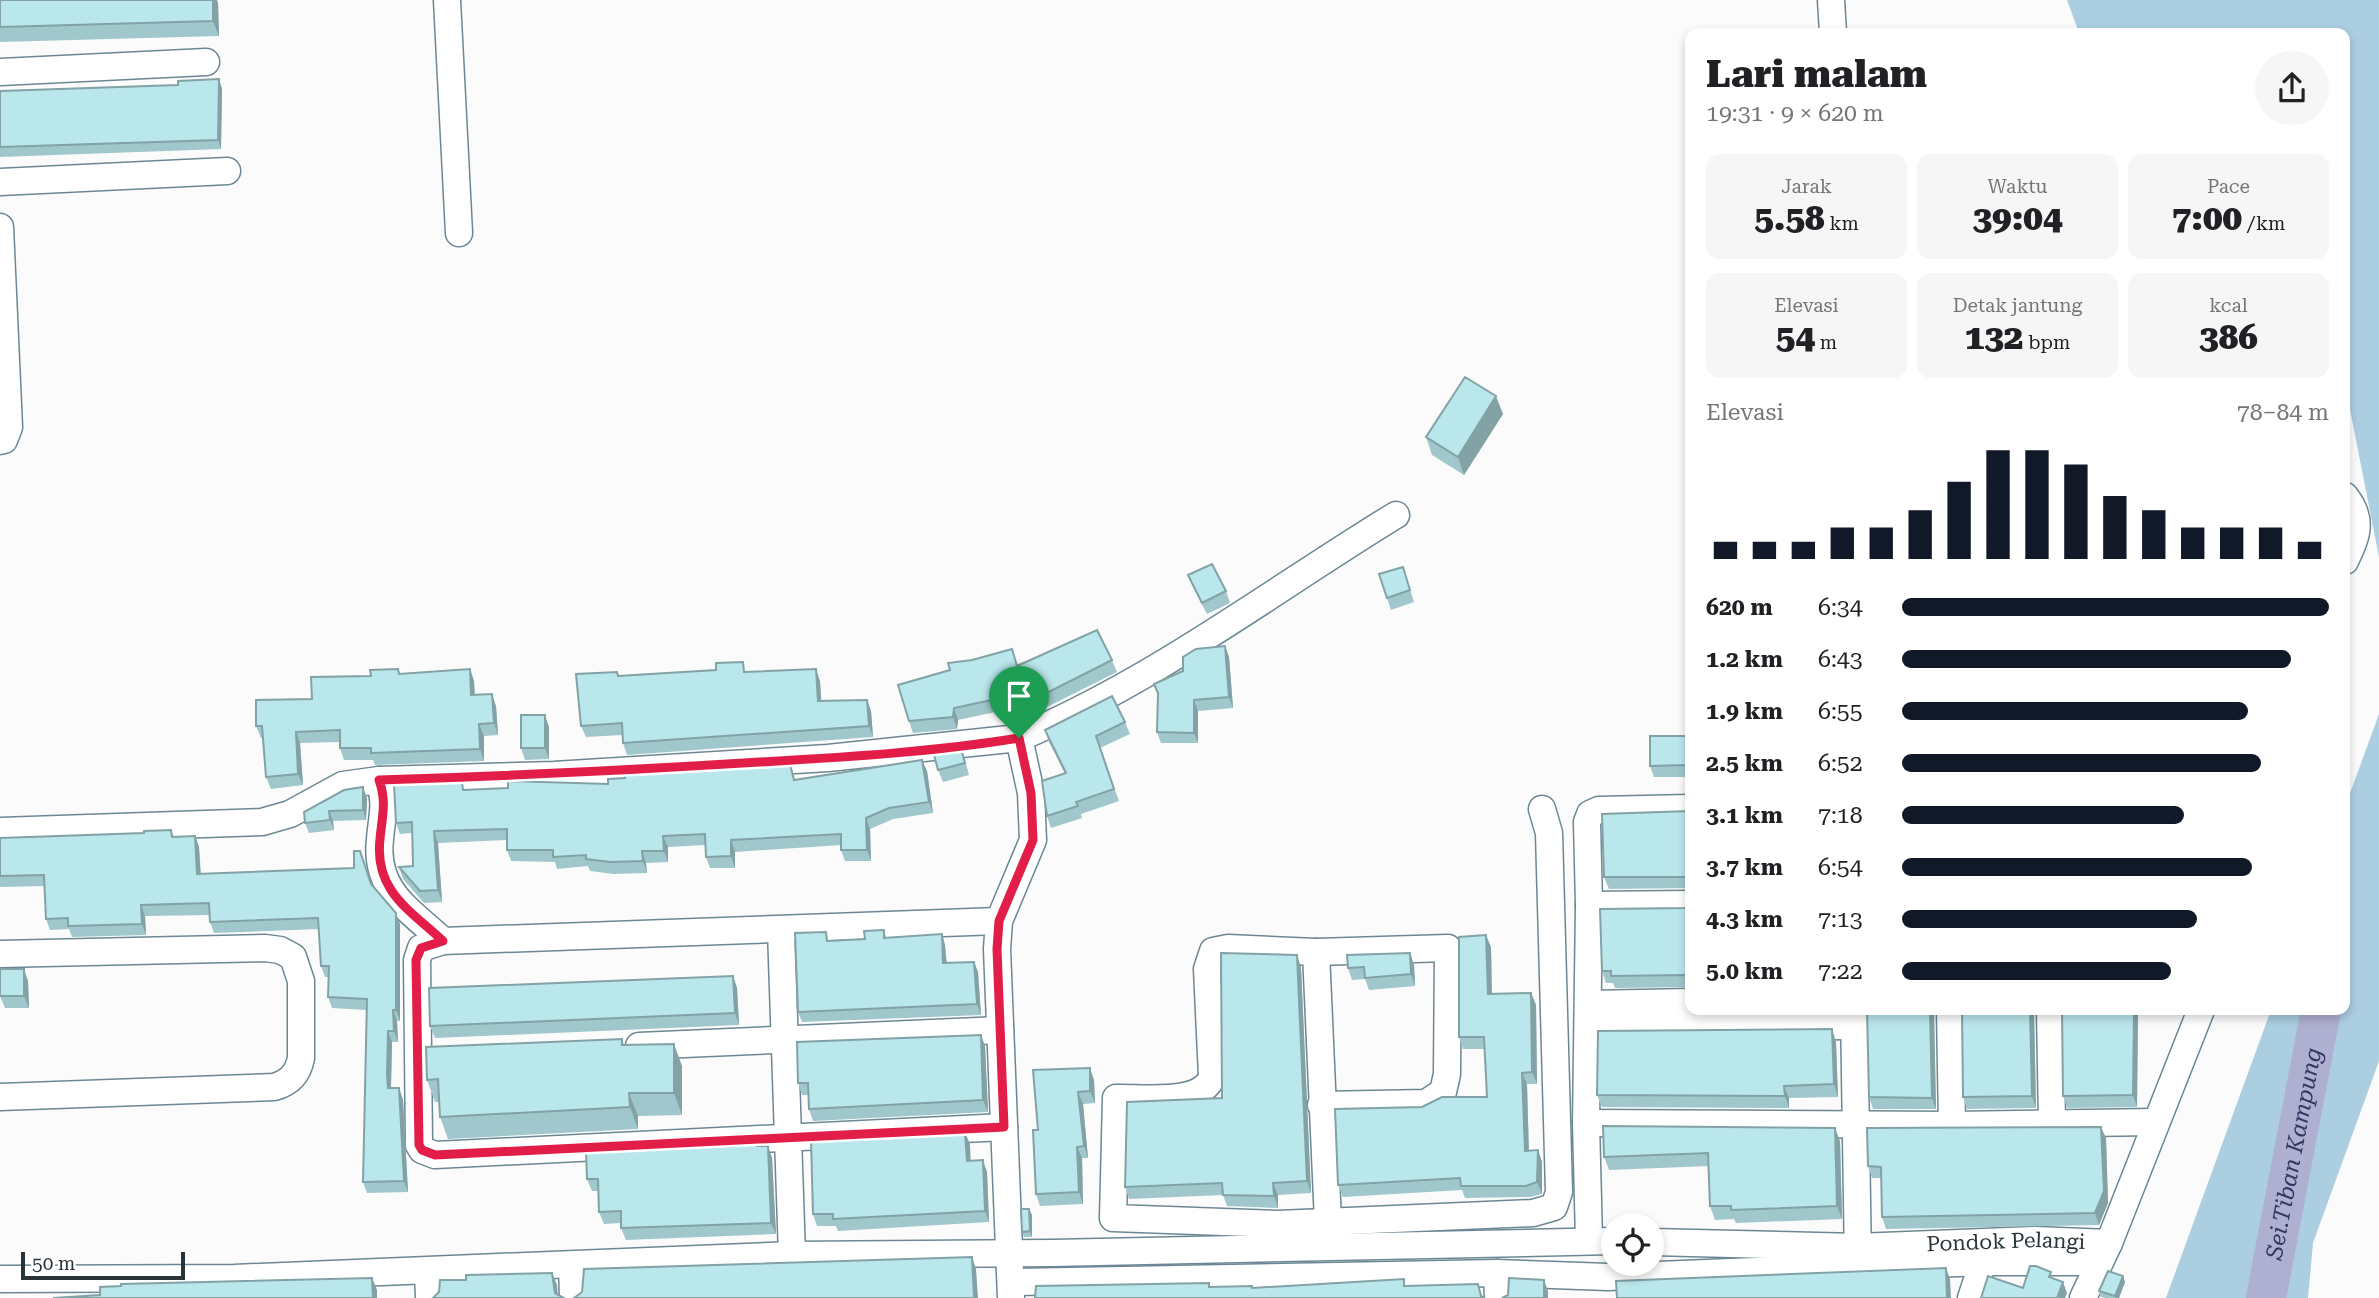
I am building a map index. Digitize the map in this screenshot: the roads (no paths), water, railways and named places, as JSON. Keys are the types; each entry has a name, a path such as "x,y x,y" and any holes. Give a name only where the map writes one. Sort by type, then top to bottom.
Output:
{"street":[{"path":"447,0 459,233"},
{"path":"1831,0 1833,28"},
{"path":"0,72 206,62"},
{"path":"0,182 227,171"},
{"path":"0,227 9,427 4,440 0,441"},
{"path":"2350,507 2358,524 2357,536 2350,551"},
{"path":"0,831 262,822 290,814 343,785 379,780 554,775 828,758 978,745 1019,738 1064,719 1192,649 1396,515"},
{"path":"1019,738 1031,793 1033,840 999,921 997,949 1011,1290 1605,1284 1858,1257 1983,1262 2104,1252 2083,1298"},
{"path":"379,780 385,798 380,840 383,880 389,891 443,941"},
{"path":"1605,1284 1586,1123 1589,905 1585,832 1590,814 1609,809 1685,808"},
{"path":"1321,1105 1426,1103 1443,1093 1447,1074 1448,948 1316,952 1228,948 1213,951 1207,969 1212,1077 1209,1086 1194,1096 1115,1098 1113,1218 1279,1235 1328,1222 1533,1213 1554,1207 1558,1201 1549,833 1542,809"},
{"path":"1589,905 1685,904"},
{"path":"999,921 934,921 883,927 443,941 426,945 418,953 419,1145 422,1150 435,1155 1004,1127"},
{"path":"781,930 787,1041 792,1255"},
{"path":"0,954 265,948 280,950 293,957 301,981 301,1058 299,1069 284,1084 274,1087 0,1097"},
{"path":"1316,952 1328,1222"},
{"path":"1589,1016 1685,1003"},
{"path":"1950,1015 1952,1125"},
{"path":"2050,1015 2052,1124"},
{"name":"Pondok Pelangi","path":"1664,1243 1858,1257 2035,1240 2104,1252 2199,1015"},
{"path":"1589,1016 1854,1018 1858,1257"},
{"path":"609,1047 1000,1030"},
{"path":"417,1054 445,1053"},
{"path":"1586,1123 1952,1125 2155,1122"},
{"path":"14,1285 234,1288 337,1286 428,1271 792,1255 1009,1254 1279,1235 1600,1240"},
{"path":"1971,1298 1983,1262"},
{"path":"572,1265 573,1298"},
{"path":"428,1271 429,1298"}],"waterway":[{"name":"Sei.Tiban Kampung","path":"2266,1298 2320,1015"}]}
